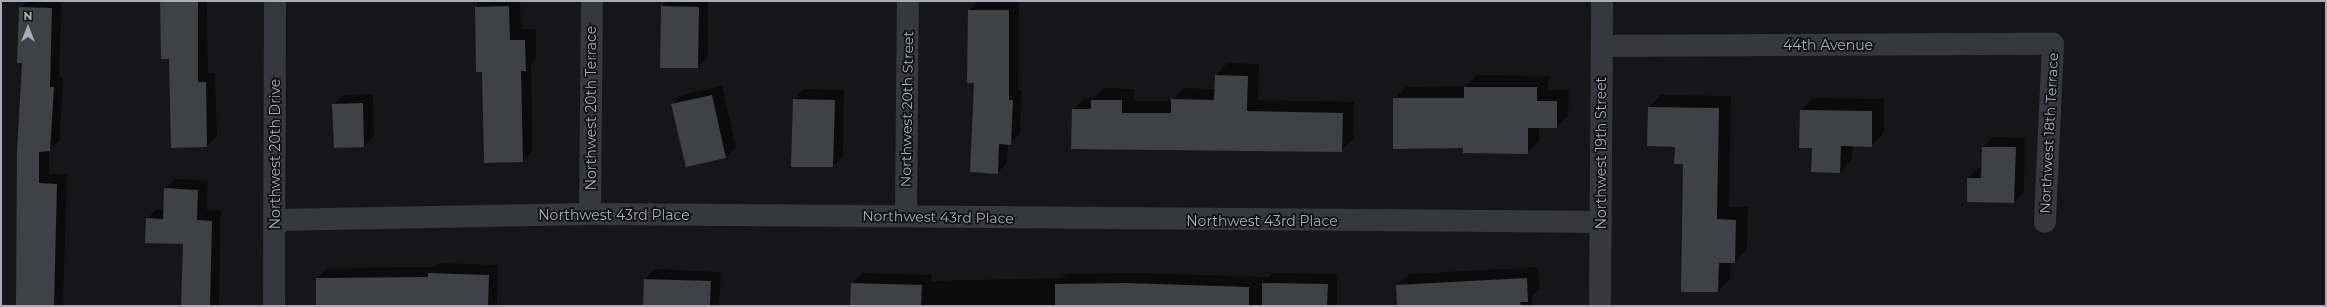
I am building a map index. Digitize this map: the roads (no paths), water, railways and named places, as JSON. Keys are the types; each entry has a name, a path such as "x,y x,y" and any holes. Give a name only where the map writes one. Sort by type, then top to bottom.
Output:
{"street":[{"name":"Northwest 20th Drive","path":"274,306 275,1"},
{"name":"Northwest 20th Terrace","path":"590,214 592,1"},
{"name":"Northwest 20th Street","path":"906,216 908,1"},
{"name":"Northwest 19th Street","path":"1600,306 1602,1"},
{"name":"44th Avenue","path":"1602,46 2053,44"},
{"name":"Northwest 18th Terrace","path":"2045,222 2053,44"},
{"name":"Northwest 43rd Place","path":"275,220 590,214 1601,222"}]}
